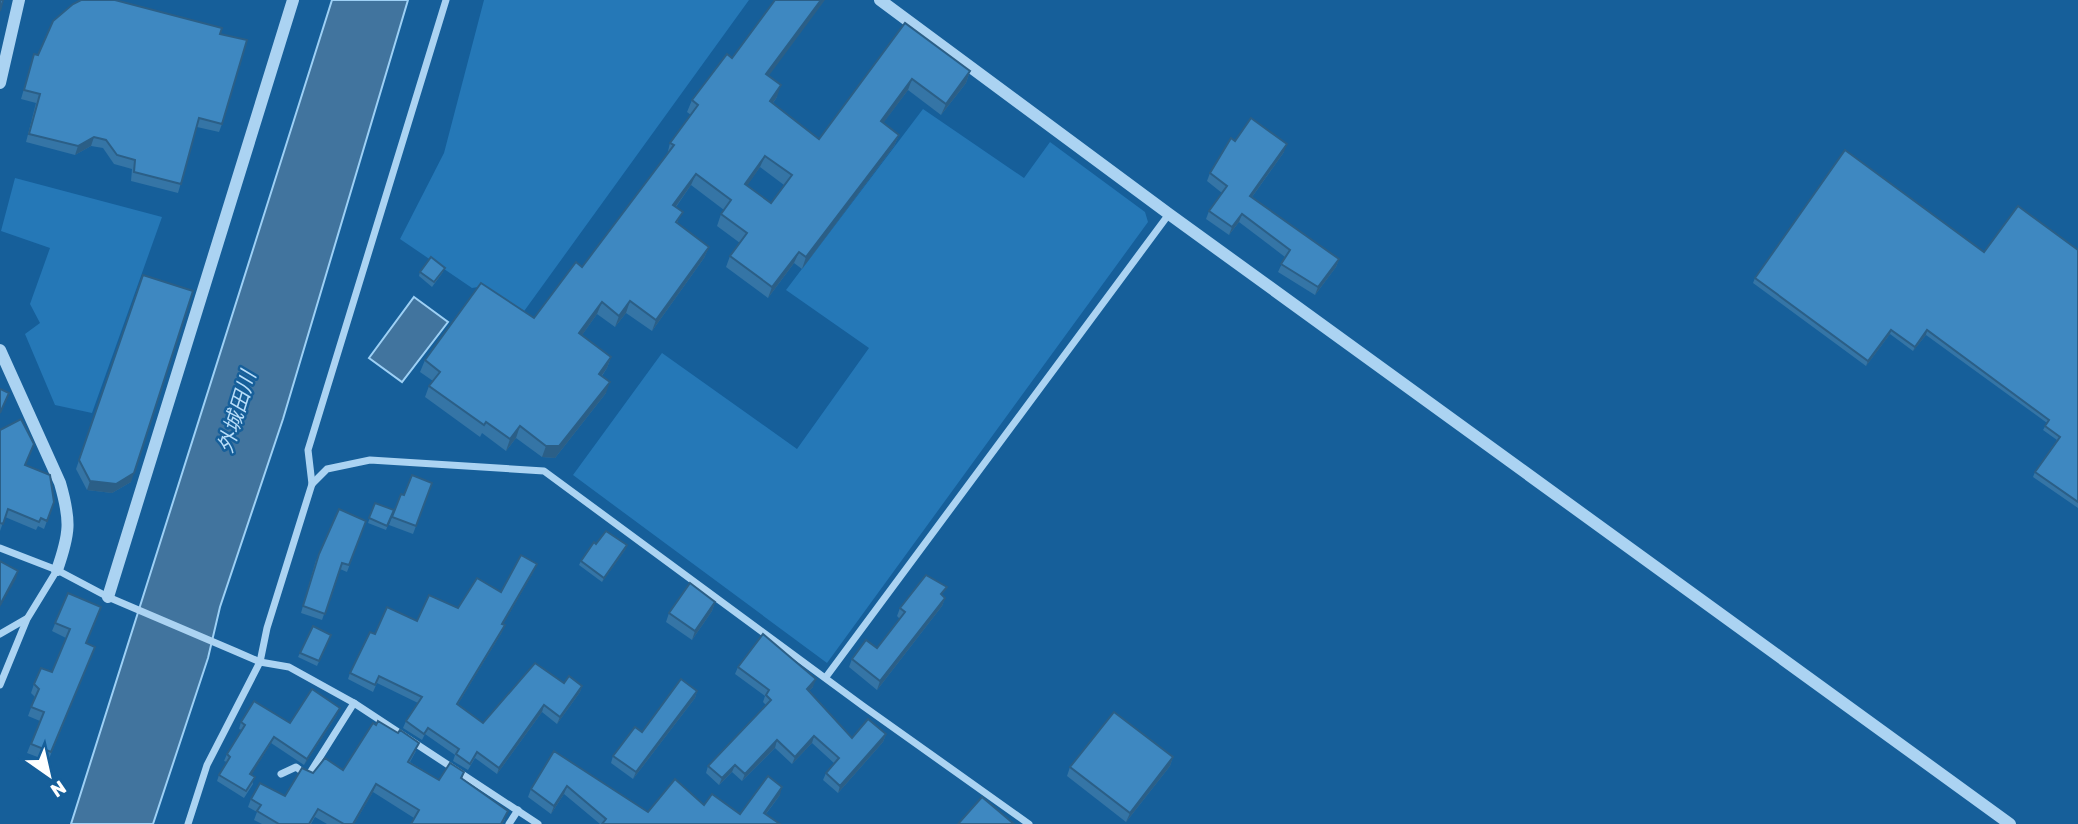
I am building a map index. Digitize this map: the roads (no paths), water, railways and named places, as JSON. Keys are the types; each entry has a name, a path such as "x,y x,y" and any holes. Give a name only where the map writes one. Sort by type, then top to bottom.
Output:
{"street":[{"path":"0,83 19,0"},
{"path":"113,599 293,0"},
{"path":"188,824 207,765 260,662 267,628 312,484 308,450 446,0"},
{"path":"880,0 1169,214 2010,824"},
{"path":"827,677 1169,214"},
{"path":"0,350 60,483 70,525 69,538 57,570 27,619 0,685"},
{"path":"312,484 327,469 370,460 544,471 1029,824"},
{"path":"0,548 57,570 113,599 260,662 289,667 354,703 538,824"},
{"path":"0,634 27,619"},
{"path":"281,774 296,766 308,776 354,703"},
{"path":"509,824 518,810"}],"water":[{"name":"外城田川","path":"332,0 408,0 283,419 220,607 208,658 153,824 71,824"},
{"path":"414,297 448,322 402,382 369,358"}]}
